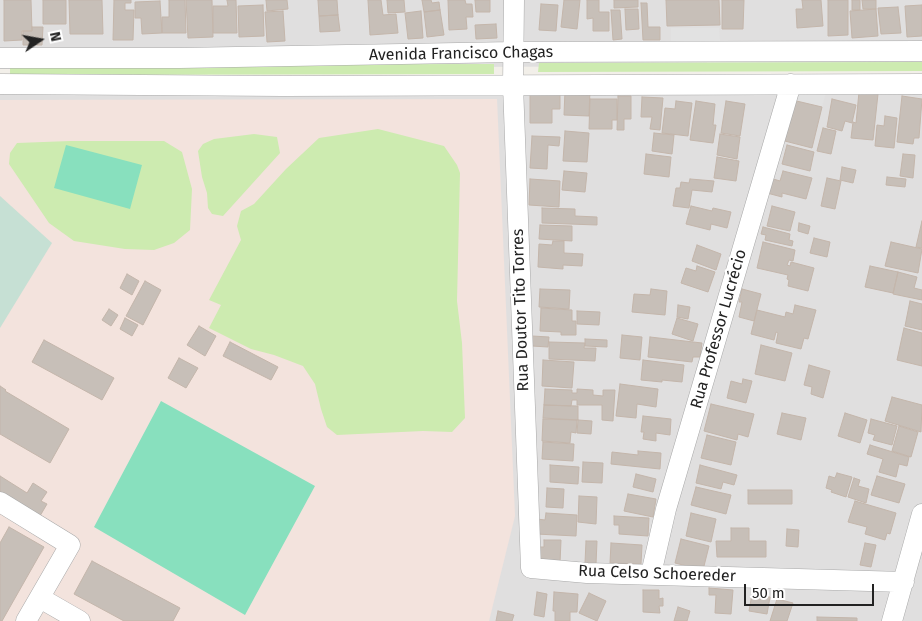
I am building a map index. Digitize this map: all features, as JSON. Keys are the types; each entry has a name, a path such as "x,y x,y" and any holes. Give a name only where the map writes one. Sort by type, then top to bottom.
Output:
{"street":[{"name":"Rua Doutor Tito Torres","path":"514,0 513,85 531,568"},
{"name":"Avenida Francisco Chagas","path":"0,58 180,58 513,52 922,51"},
{"name":"Avenida Francisco Chagas","path":"0,84 922,84"},
{"name":"Rua Professor Lucrécio","path":"651,574 666,509 790,84"},
{"path":"0,502 70,544 26,621"},
{"path":"892,621 922,514"},
{"name":"Rua Celso Schoereder","path":"531,568 587,573 904,582"},
{"path":"40,598 80,621"}],"shaded area":[{"path":"0,0 922,0 922,65 0,69"},
{"path":"671,28 719,28 720,41 671,42"},
{"path":"922,84 922,621 0,621 0,93 76,95 497,94"},
{"path":"790,89 827,89 822,107 788,98"},
{"path":"497,99 515,516 489,621 0,621 0,100"}],"green space":[{"path":"922,62 922,71 538,72 539,63"},
{"path":"494,64 494,74 10,75 10,65"},
{"path":"378,129 444,146 460,173 457,301 462,343 465,418 452,432 423,431 337,435 327,427 315,384 303,366 251,349 209,328 221,305 209,300 241,240 237,226 241,211 254,204 286,169 319,138"},
{"path":"254,134 277,137 280,153 223,216 212,214 208,208 207,193 202,177 198,151 203,144 214,139"},
{"path":"164,141 182,152 192,189 190,230 174,243 154,250 125,249 74,241 49,223 9,164 10,153 17,143"},
{"path":"66,145 142,165 130,209 54,188"},
{"path":"0,196 52,243 0,328"},
{"path":"161,401 315,486 245,615 94,527"}],"building":[{"path":"4,0 31,0 32,31 22,31 22,40 4,41"},
{"path":"43,0 66,0 66,24 43,24"},
{"path":"69,0 102,0 103,34 70,34"},
{"path":"114,0 131,0 131,3 125,3 125,10 134,10 133,40 113,40"},
{"path":"169,0 185,0 186,33 162,33 162,17 169,17"},
{"path":"186,0 212,0 213,37 188,38"},
{"path":"227,0 236,0 237,33 213,33 213,6 228,6"},
{"path":"266,0 287,0 288,9 267,11"},
{"path":"318,0 337,0 338,15 319,16"},
{"path":"368,0 381,0 383,15 396,14 398,33 370,35"},
{"path":"387,0 404,0 405,12 388,13"},
{"path":"422,0 431,0 432,3 439,2 440,10 424,12"},
{"path":"448,0 465,0 466,4 472,4 473,17 466,17 467,29 449,30"},
{"path":"475,0 490,0 490,12 476,12"},
{"path":"564,0 580,0 577,29 561,27"},
{"path":"587,0 599,0 599,12 609,12 609,31 593,31 593,18 587,19"},
{"path":"614,0 638,0 638,7 614,8"},
{"path":"666,0 719,0 720,25 667,26"},
{"path":"722,0 744,0 743,29 722,29"},
{"path":"802,0 821,0 823,26 797,28 796,9 803,9"},
{"path":"828,0 848,0 848,35 828,36"},
{"path":"852,0 860,0 860,10 852,10"},
{"path":"862,0 876,0 876,9 863,9"},
{"path":"160,1 162,33 142,34 141,18 135,18 135,2"},
{"path":"641,3 647,3 648,27 660,27 660,40 643,40"},
{"path":"541,4 558,5 556,31 539,30"},
{"path":"263,5 264,36 239,37 238,6"},
{"path":"922,5 922,36 907,37 905,6"},
{"path":"898,7 901,33 881,34 878,8"},
{"path":"625,9 638,9 639,29 626,30"},
{"path":"876,9 878,36 852,38 850,11"},
{"path":"440,10 444,35 427,37 424,12"},
{"path":"611,10 620,10 622,39 613,40"},
{"path":"283,11 285,41 267,42 265,12"},
{"path":"421,11 423,38 408,39 405,13"},
{"path":"338,15 340,31 320,32 319,16"},
{"path":"496,24 497,38 476,39 475,25"},
{"path":"32,27 43,27 42,45 23,45 23,31 32,31"},
{"path":"565,90 590,90 589,116 564,115"},
{"path":"530,91 560,91 560,109 552,109 552,123 530,123"},
{"path":"859,92 878,94 873,140 851,138 853,122 856,123"},
{"path":"618,96 631,96 631,119 624,119 624,130 617,130"},
{"path":"902,96 922,99 919,138 914,138 913,144 897,142"},
{"path":"642,97 663,98 660,130 650,129 652,117 641,117"},
{"path":"590,99 617,99 617,120 612,120 612,129 589,129"},
{"path":"788,99 822,107 812,148 777,139"},
{"path":"832,99 856,105 852,123 845,121 842,131 827,127"},
{"path":"676,101 692,103 688,136 662,133 665,108 675,109"},
{"path":"696,101 715,104 713,125 716,125 713,143 690,140"},
{"path":"726,101 745,104 740,136 721,133"},
{"path":"885,116 897,118 894,148 875,146 877,125 884,126"},
{"path":"823,128 836,131 831,154 817,151"},
{"path":"565,131 589,133 587,162 563,161"},
{"path":"654,133 674,135 672,154 652,151"},
{"path":"720,134 740,137 737,159 717,155"},
{"path":"532,136 560,137 559,146 548,145 547,169 530,168"},
{"path":"787,145 814,152 810,171 782,164"},
{"path":"646,154 671,157 669,177 644,174"},
{"path":"903,154 915,155 913,178 900,176"},
{"path":"717,157 739,161 736,181 714,178"},
{"path":"842,167 856,170 853,183 840,180"},
{"path":"564,171 587,173 585,192 562,190"},
{"path":"783,171 812,178 806,199 782,193 782,197 767,193 770,178 780,181"},
{"path":"887,177 906,179 905,187 886,185"},
{"path":"827,178 841,181 835,209 821,206"},
{"path":"530,179 560,181 559,207 529,205"},
{"path":"690,179 714,181 712,192 692,190 689,208 673,206 676,188 680,188 681,182 689,183"},
{"path":"691,206 712,211 713,208 731,212 727,228 711,224 710,230 686,224"},
{"path":"772,206 795,212 790,231 767,226"},
{"path":"542,208 575,209 575,216 597,217 597,225 542,223"},
{"path":"922,221 922,248 916,247"},
{"path":"799,223 810,226 808,234 798,231"},
{"path":"540,225 572,226 572,241 539,239"},
{"path":"763,227 790,234 789,240 793,241 792,246 765,240 766,235 761,234"},
{"path":"814,238 830,242 827,257 810,253"},
{"path":"553,241 564,241 564,253 583,254 582,266 563,265 563,269 538,267 539,244 552,245"},
{"path":"763,242 795,250 793,261 789,260 787,265 790,266 791,262 814,268 808,291 788,286 788,275 757,268"},
{"path":"891,242 922,249 918,273 885,266"},
{"path":"697,245 721,254 716,270 692,261"},
{"path":"697,266 715,272 708,292 681,283 686,268 696,271"},
{"path":"870,266 898,272 893,293 865,287"},
{"path":"898,272 917,277 914,288 922,290 922,300 893,294"},
{"path":"127,274 139,281 132,295 120,288"},
{"path":"145,281 161,290 143,325 126,316"},
{"path":"540,289 570,290 569,309 539,307"},
{"path":"651,289 667,291 665,315 632,312 634,294 650,295"},
{"path":"742,289 761,294 754,321 739,317 742,302 739,302"},
{"path":"910,301 922,304 922,330 905,326"},
{"path":"678,305 690,307 688,319 677,317"},
{"path":"795,305 816,310 808,339 804,338 801,349 776,343 778,333 776,332 774,340 751,334 757,310 785,317 786,312 793,314"},
{"path":"541,308 572,310 572,321 576,321 576,335 561,335 561,332 540,331"},
{"path":"109,309 118,315 111,326 102,320"},
{"path":"577,311 600,312 599,325 577,324"},
{"path":"125,318 138,325 132,336 120,329"},
{"path":"677,318 698,324 693,341 672,334"},
{"path":"199,326 216,336 205,356 187,345"},
{"path":"904,328 922,333 922,366 897,360"},
{"path":"622,335 642,337 640,360 620,358"},
{"path":"532,336 549,337 548,347 532,346"},
{"path":"650,337 702,343 700,357 693,357 692,362 648,357"},
{"path":"585,339 607,340 607,347 585,346"},
{"path":"44,340 114,378 102,400 32,362"},
{"path":"230,342 278,367 271,380 223,356"},
{"path":"549,342 585,343 584,348 596,348 595,361 549,359"},
{"path":"761,345 792,353 785,381 755,374"},
{"path":"179,358 198,368 186,388 168,378"},
{"path":"543,360 574,362 572,388 542,386"},
{"path":"643,360 684,365 682,382 641,380"},
{"path":"809,365 830,371 823,398 811,394 812,387 804,385"},
{"path":"743,379 752,381 746,403 727,398 731,381 742,384"},
{"path":"620,384 658,389 656,407 637,404 636,418 616,416"},
{"path":"0,386 5,391 69,429 50,463 0,434"},
{"path":"545,389 572,390 572,393 577,393 577,389 593,390 593,395 603,396 603,390 615,390 613,421 602,420 602,405 577,405 577,400 572,400 571,406 544,405"},
{"path":"892,397 922,405 921,432 885,421"},
{"path":"711,404 754,414 748,437 738,434 737,440 704,431"},
{"path":"544,405 578,406 578,420 543,418"},
{"path":"782,413 806,418 801,440 777,434"},
{"path":"845,413 867,420 860,443 838,436"},
{"path":"643,416 671,419 670,435 656,433 656,441 643,439 644,432 641,432"},
{"path":"543,419 577,420 576,433 571,432 570,443 542,441"},
{"path":"871,419 897,426 892,445 873,440 875,435 868,433"},
{"path":"578,420 592,421 591,434 577,433"},
{"path":"899,426 918,432 911,457 892,451"},
{"path":"707,435 736,442 731,465 701,458"},
{"path":"543,442 574,444 573,461 542,459"},
{"path":"870,445 909,457 907,466 899,464 896,477 879,472 883,459 867,454"},
{"path":"638,451 661,453 660,469 611,464 612,452 638,455"},
{"path":"583,462 603,463 602,483 582,482"},
{"path":"550,465 579,467 578,484 550,482"},
{"path":"700,465 737,475 734,485 723,482 721,489 696,483"},
{"path":"837,473 852,477 846,497 831,492 832,490 826,488 829,476 835,478"},
{"path":"636,474 656,479 653,492 633,487"},
{"path":"0,476 27,493 33,483 47,492 41,501 47,504 37,521 0,499"},
{"path":"877,476 905,484 899,503 871,495"},
{"path":"854,478 860,480 858,486 869,489 866,503 848,497"},
{"path":"696,487 731,495 726,514 691,505"},
{"path":"547,488 564,489 563,508 546,507"},
{"path":"748,490 792,490 792,504 748,504"},
{"path":"628,494 656,499 653,517 624,511"},
{"path":"579,496 597,497 596,524 578,522"},
{"path":"855,501 896,513 890,534 887,533 885,540 865,534 867,527 848,522"},
{"path":"546,513 577,515 576,536 536,534 537,519 545,520"},
{"path":"691,513 716,519 711,542 686,536"},
{"path":"614,516 649,518 648,536 619,534 619,525 614,525"},
{"path":"9,527 44,547 2,621 0,621 0,543"},
{"path":"731,528 749,528 749,541 766,541 766,557 717,557 716,541 731,541"},
{"path":"787,529 799,530 798,547 786,546"},
{"path":"681,539 709,546 703,570 675,563"},
{"path":"544,540 561,540 560,563 534,561 535,547 544,547"},
{"path":"586,541 597,541 596,564 585,563"},
{"path":"611,543 642,545 641,564 610,563"},
{"path":"865,543 876,545 871,567 860,565"},
{"path":"92,561 180,608 173,621 124,621 74,594"},
{"path":"709,588 733,590 731,614 715,613 716,595 709,595"},
{"path":"643,590 659,590 659,599 663,598 663,606 659,606 660,613 643,612"},
{"path":"537,592 547,594 544,617 534,615"},
{"path":"554,592 578,594 577,612 570,612 570,621 555,621 555,611 553,611"},
{"path":"589,593 606,601 597,621 579,613"},
{"path":"752,594 770,597 767,614 749,611"},
{"path":"777,599 793,603 787,621 770,621"},
{"path":"678,607 690,611 687,621 674,621"},
{"path":"498,611 514,615 512,621 496,621"},
{"path":"817,617 857,618 857,621 817,621"}]}
